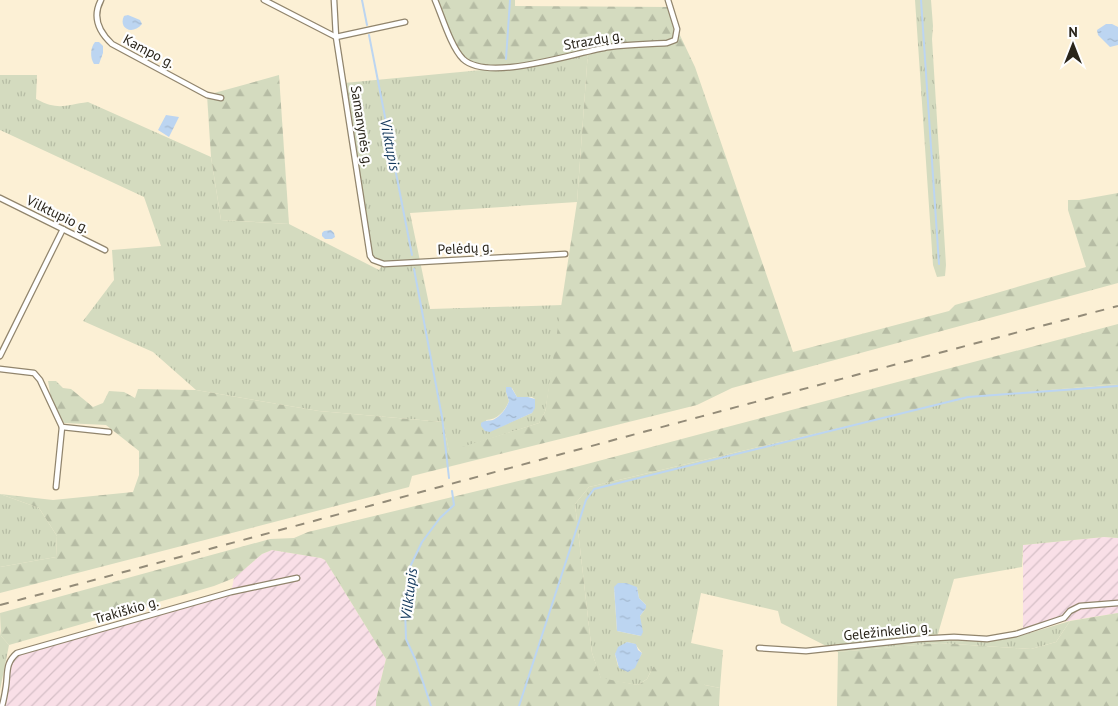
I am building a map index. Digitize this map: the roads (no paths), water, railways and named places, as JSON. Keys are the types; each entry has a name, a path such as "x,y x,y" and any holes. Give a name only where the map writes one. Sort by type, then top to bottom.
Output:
{"street":[{"name":"Kampo g.","path":"101,0 97,21 101,34 112,44 207,95 221,98"},
{"path":"264,0 336,37 405,22"},
{"name":"Samanynės g.","path":"334,0 336,37 370,256"},
{"name":"Strazdų g.","path":"435,0 456,48 463,58 474,66 492,69 516,67 610,46 667,43 675,40 677,29 668,0"},
{"name":"Vilktupio g.","path":"0,198 106,250"},
{"path":"0,356 63,229"},
{"name":"Pelėdų g.","path":"370,256 373,260 384,264 565,254"},
{"path":"0,369 34,373 40,380 62,427 56,487"},
{"path":"62,427 109,432"},
{"name":"Trakiškio g.","path":"2,706 7,684 8,666 11,658 17,653 232,592 297,578"},
{"name":"Geležinkelio g.","path":"759,648 806,650 927,638 987,639 1016,634 1064,618 1070,611 1080,606 1118,603"}],"water":[{"path":"128,15 140,20 142,24 138,28 127,29 124,27 123,20 124,16"},
{"path":"1106,24 1118,27 1118,45 1110,47 1098,35 1097,30"},
{"path":"95,42 99,42 103,46 103,53 99,64 94,64 92,59 91,50"},
{"path":"166,115 179,117 169,137 158,130"},
{"path":"331,230 335,237 332,239 325,239 322,236 324,231"},
{"path":"506,387 511,387 517,397 535,399 535,408 532,413 490,432 485,431 481,423 496,418 508,404"},
{"path":"618,583 626,583 637,587 639,598 646,605 640,616 643,632 641,636 617,631 614,587"},
{"path":"627,642 636,644 638,650 642,653 635,668 628,672 619,668 615,654 618,647"}],"waterway":[{"name":"Vilktupis","path":"362,0 367,25"},
{"path":"506,59 510,0"},
{"path":"921,0 939,264"},
{"name":"Vilktupis","path":"369,35 412,255"},
{"name":"Vilktupis","path":"414,269 442,417 449,478"},
{"path":"519,706 586,500 594,489 968,397 1118,386"},
{"name":"Vilktupis","path":"431,706 416,661 406,639 405,608 409,569 422,542 440,518 454,505 452,491"}],"railway":[{"path":"0,605 1118,306"}]}
